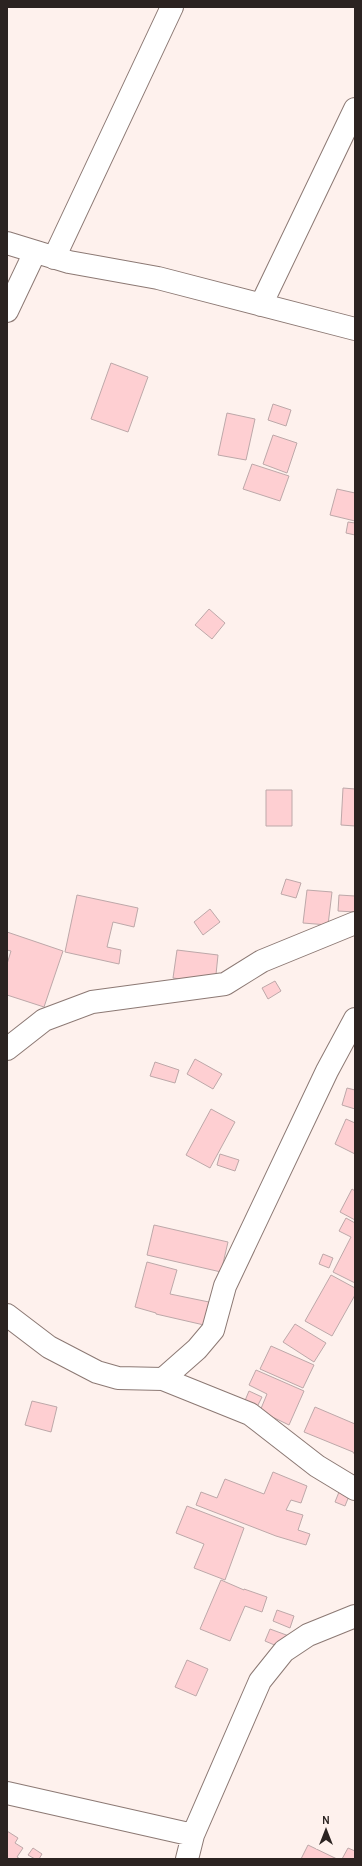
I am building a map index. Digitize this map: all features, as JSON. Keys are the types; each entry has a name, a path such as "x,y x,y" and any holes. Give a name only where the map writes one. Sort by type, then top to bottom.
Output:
{"street":[{"path":"7,311 45,255 172,7"},
{"path":"261,305 355,109"},
{"path":"7,243 69,262 158,278 355,329"},
{"path":"11,1042 44,1020 92,1002 140,994 225,984 262,961 355,923"},
{"path":"162,1379 198,1349 213,1330 225,1286 327,1071 355,1019"},
{"path":"7,1315 48,1346 97,1372 118,1378 162,1379 250,1414 317,1466 355,1489"},
{"path":"187,1859 193,1835 260,1681 284,1651 308,1635 355,1616"},
{"path":"7,1793 193,1835"}],"building":[{"path":"111,363 148,377 128,432 91,419"},
{"path":"273,404 291,410 286,426 268,420"},
{"path":"227,413 255,419 246,460 218,455"},
{"path":"273,435 297,443 287,473 263,464"},
{"path":"252,464 289,476 280,501 243,489"},
{"path":"337,489 355,493 355,521 330,515"},
{"path":"348,522 355,523 355,535 346,533"},
{"path":"209,609 225,623 212,639 195,625"},
{"path":"343,788 355,789 355,826 341,825"},
{"path":"266,790 292,790 292,826 266,826"},
{"path":"286,879 301,883 296,898 281,894"},
{"path":"307,890 332,892 328,925 303,923"},
{"path":"77,895 138,908 134,927 113,922 107,947 121,950 119,964 65,952"},
{"path":"339,895 355,896 355,912 338,911"},
{"path":"210,909 220,922 203,935 194,922"},
{"path":"7,932 63,951 44,1007 7,995 7,964 11,951 7,950"},
{"path":"177,950 218,955 215,984 173,978"},
{"path":"275,981 281,991 268,999 262,988"},
{"path":"195,1059 222,1074 213,1089 187,1074"},
{"path":"155,1062 179,1070 175,1083 150,1076"},
{"path":"347,1088 355,1090 355,1109 342,1105"},
{"path":"211,1109 235,1122 210,1168 186,1155"},
{"path":"346,1119 355,1123 355,1154 335,1144"},
{"path":"220,1154 239,1160 235,1171 217,1165"},
{"path":"352,1189 355,1191 355,1220 340,1212"},
{"path":"346,1218 355,1223 355,1283 333,1272 351,1237 339,1231"},
{"path":"154,1225 228,1242 221,1272 147,1255"},
{"path":"323,1254 333,1258 329,1268 319,1264"},
{"path":"147,1262 177,1270 170,1294 209,1302 204,1325 156,1314 135,1307"},
{"path":"331,1275 355,1288 355,1295 332,1336 305,1321"},
{"path":"295,1324 326,1343 314,1362 283,1342"},
{"path":"271,1346 314,1365 303,1388 260,1369"},
{"path":"256,1370 304,1391 289,1425 260,1411 267,1394 249,1385"},
{"path":"249,1391 262,1397 256,1409 244,1403"},
{"path":"32,1401 57,1407 51,1432 25,1425"},
{"path":"315,1407 355,1424 355,1455 353,1452 304,1432"},
{"path":"273,1472 307,1486 301,1503 291,1500 286,1510 303,1515 298,1530 310,1534 306,1545 276,1536 196,1505 201,1492 217,1498 225,1479 264,1494"},
{"path":"339,1492 349,1496 345,1506 335,1502"},
{"path":"187,1506 244,1528 225,1580 194,1568 204,1544 176,1533"},
{"path":"221,1580 244,1590 267,1597 262,1612 245,1606 230,1641 200,1629"},
{"path":"277,1610 294,1616 290,1628 273,1621"},
{"path":"270,1629 289,1636 284,1649 265,1641"},
{"path":"187,1660 208,1669 196,1696 175,1687"},
{"path":"7,1831 18,1838 15,1843 23,1848 17,1857 20,1859 7,1859"},
{"path":"308,1845 337,1859 301,1859"},
{"path":"33,1848 42,1854 39,1859 35,1859 28,1855"},
{"path":"348,1848 355,1851 355,1859 342,1859"}]}
